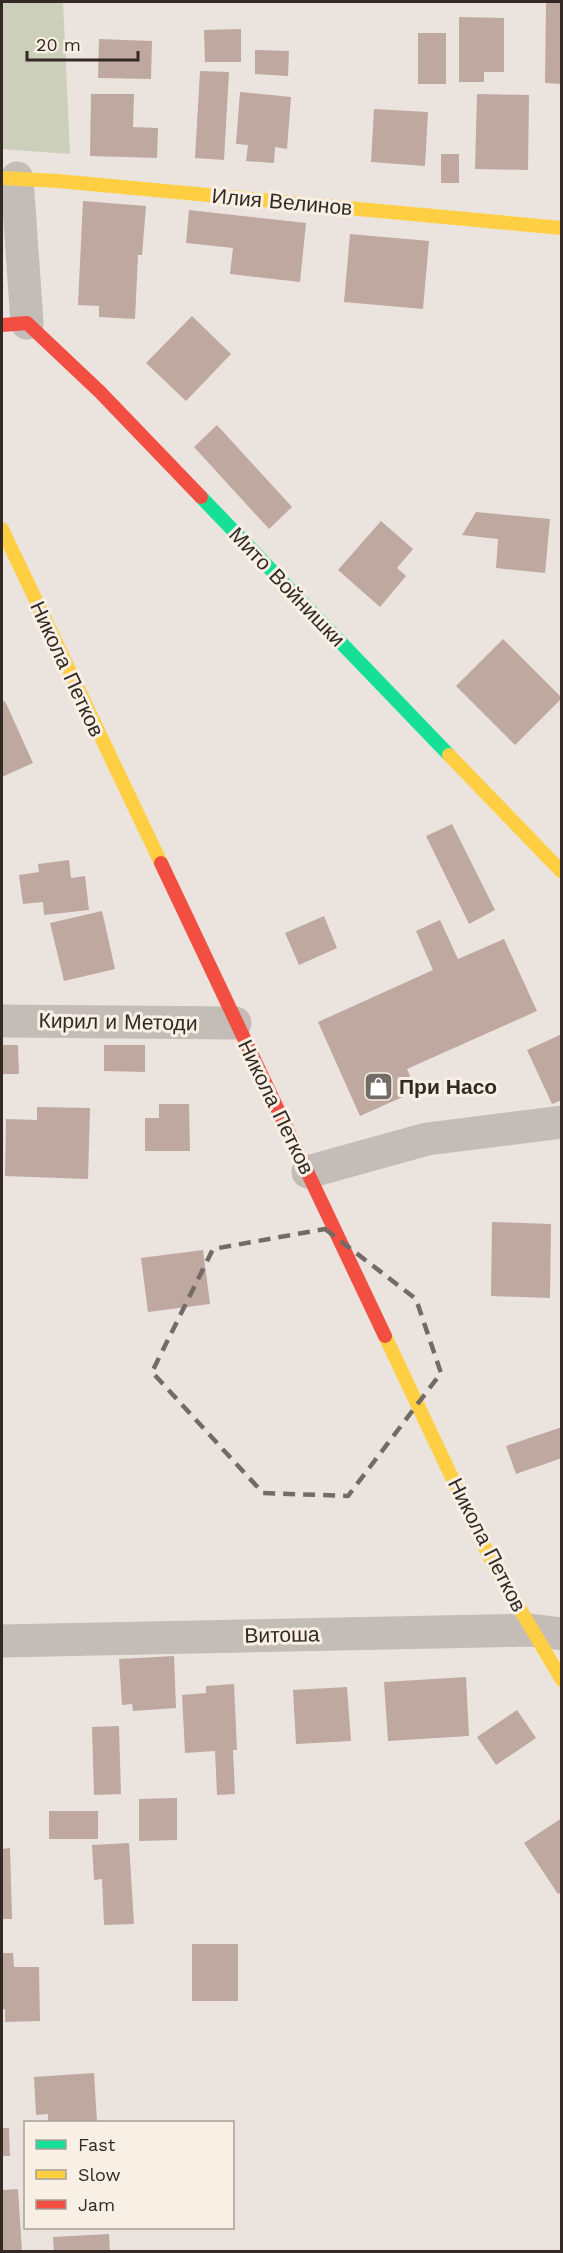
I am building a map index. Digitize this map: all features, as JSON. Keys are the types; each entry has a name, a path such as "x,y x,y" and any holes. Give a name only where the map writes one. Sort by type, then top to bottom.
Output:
{"street":[{"name":"Илия Велинов","path":"9,178 561,228"},
{"path":"9,178 14,324"},
{"name":"Мито Войнишки","path":"14,324 100,392 561,872"},
{"name":"Никола Петков","path":"2,529 491,1560 546,1632 561,1680"},
{"name":"Кирил и Методи","path":"2,1021 235,1023"},
{"path":"308,1172 427,1139 561,1122"},
{"path":"526,1127 561,1132"},
{"name":"Витоша","path":"2,1641 546,1632"}],"highlighted area":[{"path":"325,1229 416,1299 441,1373 348,1496 263,1493 152,1372 213,1249"}],"green space":[{"path":"2,2 63,2 70,154 2,149"}],"building":[{"path":"546,2 562,2 562,84 545,83"},
{"path":"459,17 504,18 504,72 484,72 484,82 459,82"},
{"path":"241,29 241,62 205,62 204,30"},
{"path":"418,33 446,33 446,84 418,84"},
{"path":"99,39 152,41 151,79 98,78"},
{"path":"255,50 289,51 288,76 255,74"},
{"path":"200,71 229,72 224,160 195,158"},
{"path":"240,92 291,97 287,149 275,147 274,163 246,161 248,145 236,144"},
{"path":"91,94 134,94 133,127 158,128 157,158 90,156"},
{"path":"477,94 529,95 528,170 475,169"},
{"path":"374,109 428,112 425,166 371,162"},
{"path":"441,154 459,154 459,183 441,183"},
{"path":"83,201 146,206 142,255 138,255 135,319 99,317 99,306 78,305"},
{"path":"189,210 306,223 300,282 230,274 233,248 186,243"},
{"path":"350,234 429,241 423,309 344,302"},
{"path":"192,316 231,354 186,401 146,363"},
{"path":"217,425 292,507 269,529 194,447"},
{"path":"476,512 550,519 545,573 496,568 498,539 462,535"},
{"path":"381,521 413,549 397,568 406,576 380,607 338,570"},
{"path":"503,639 562,698 515,745 456,686"},
{"path":"5,701 33,763 2,777 2,702"},
{"path":"452,824 495,910 469,924 426,836"},
{"path":"69,860 71,878 85,876 89,910 44,915 43,902 23,904 19,875 39,872 38,864"},
{"path":"102,911 115,969 64,981 50,923"},
{"path":"324,916 337,948 299,965 285,933"},
{"path":"440,920 458,959 504,939 537,1011 407,1069 416,1091 360,1116 318,1022 433,970 416,931"},
{"path":"562,1034 562,1100 552,1104 527,1050"},
{"path":"2,1045 18,1045 19,1074 2,1074"},
{"path":"104,1045 145,1045 145,1072 104,1071"},
{"path":"159,1104 189,1104 190,1151 145,1151 145,1118 159,1118"},
{"path":"37,1107 90,1108 88,1179 5,1176 6,1119 37,1120"},
{"path":"492,1222 551,1224 550,1298 491,1296"},
{"path":"203,1250 210,1304 148,1312 141,1258"},
{"path":"562,1427 562,1458 516,1474 506,1446"},
{"path":"174,1656 176,1708 133,1711 132,1704 122,1705 119,1659"},
{"path":"466,1677 469,1736 388,1741 384,1682"},
{"path":"234,1684 237,1750 233,1750 235,1794 217,1795 215,1751 185,1753 182,1695 206,1693 206,1686"},
{"path":"347,1687 351,1741 296,1744 293,1690"},
{"path":"517,1710 536,1738 496,1765 477,1737"},
{"path":"119,1726 121,1794 94,1795 92,1727"},
{"path":"177,1798 177,1840 139,1841 139,1799"},
{"path":"49,1811 98,1811 98,1839 49,1839"},
{"path":"562,1818 562,1892 558,1894 524,1843"},
{"path":"129,1843 134,1924 104,1925 102,1879 94,1880 92,1845"},
{"path":"10,1848 12,1919 2,1919 2,1849"},
{"path":"192,1944 238,1944 238,2001 192,2001"},
{"path":"2,1953 13,1953 14,1967 39,1967 40,2021 5,2022 5,2009 2,2009"},
{"path":"94,2073 97,2121 48,2121 48,2114 36,2115 34,2077"},
{"path":"2,2128 9,2128 10,2156 2,2156"},
{"path":"18,2189 22,2252 2,2252 2,2190"},
{"path":"109,2234 110,2252 54,2252 53,2237"}],"traffic: fast":[{"path":"201,497 449,755"}],"traffic: slow":[{"path":"2,178 58,181 562,228"},
{"path":"2,529 161,863"},
{"path":"449,755 562,872"},
{"path":"385,1336 491,1560 562,1680"}],"traffic: jam":[{"path":"2,325 27,323 100,392 201,497"},
{"path":"161,863 385,1336"}],"place":[{"name":"При Насо","path":"378,1087"}]}
